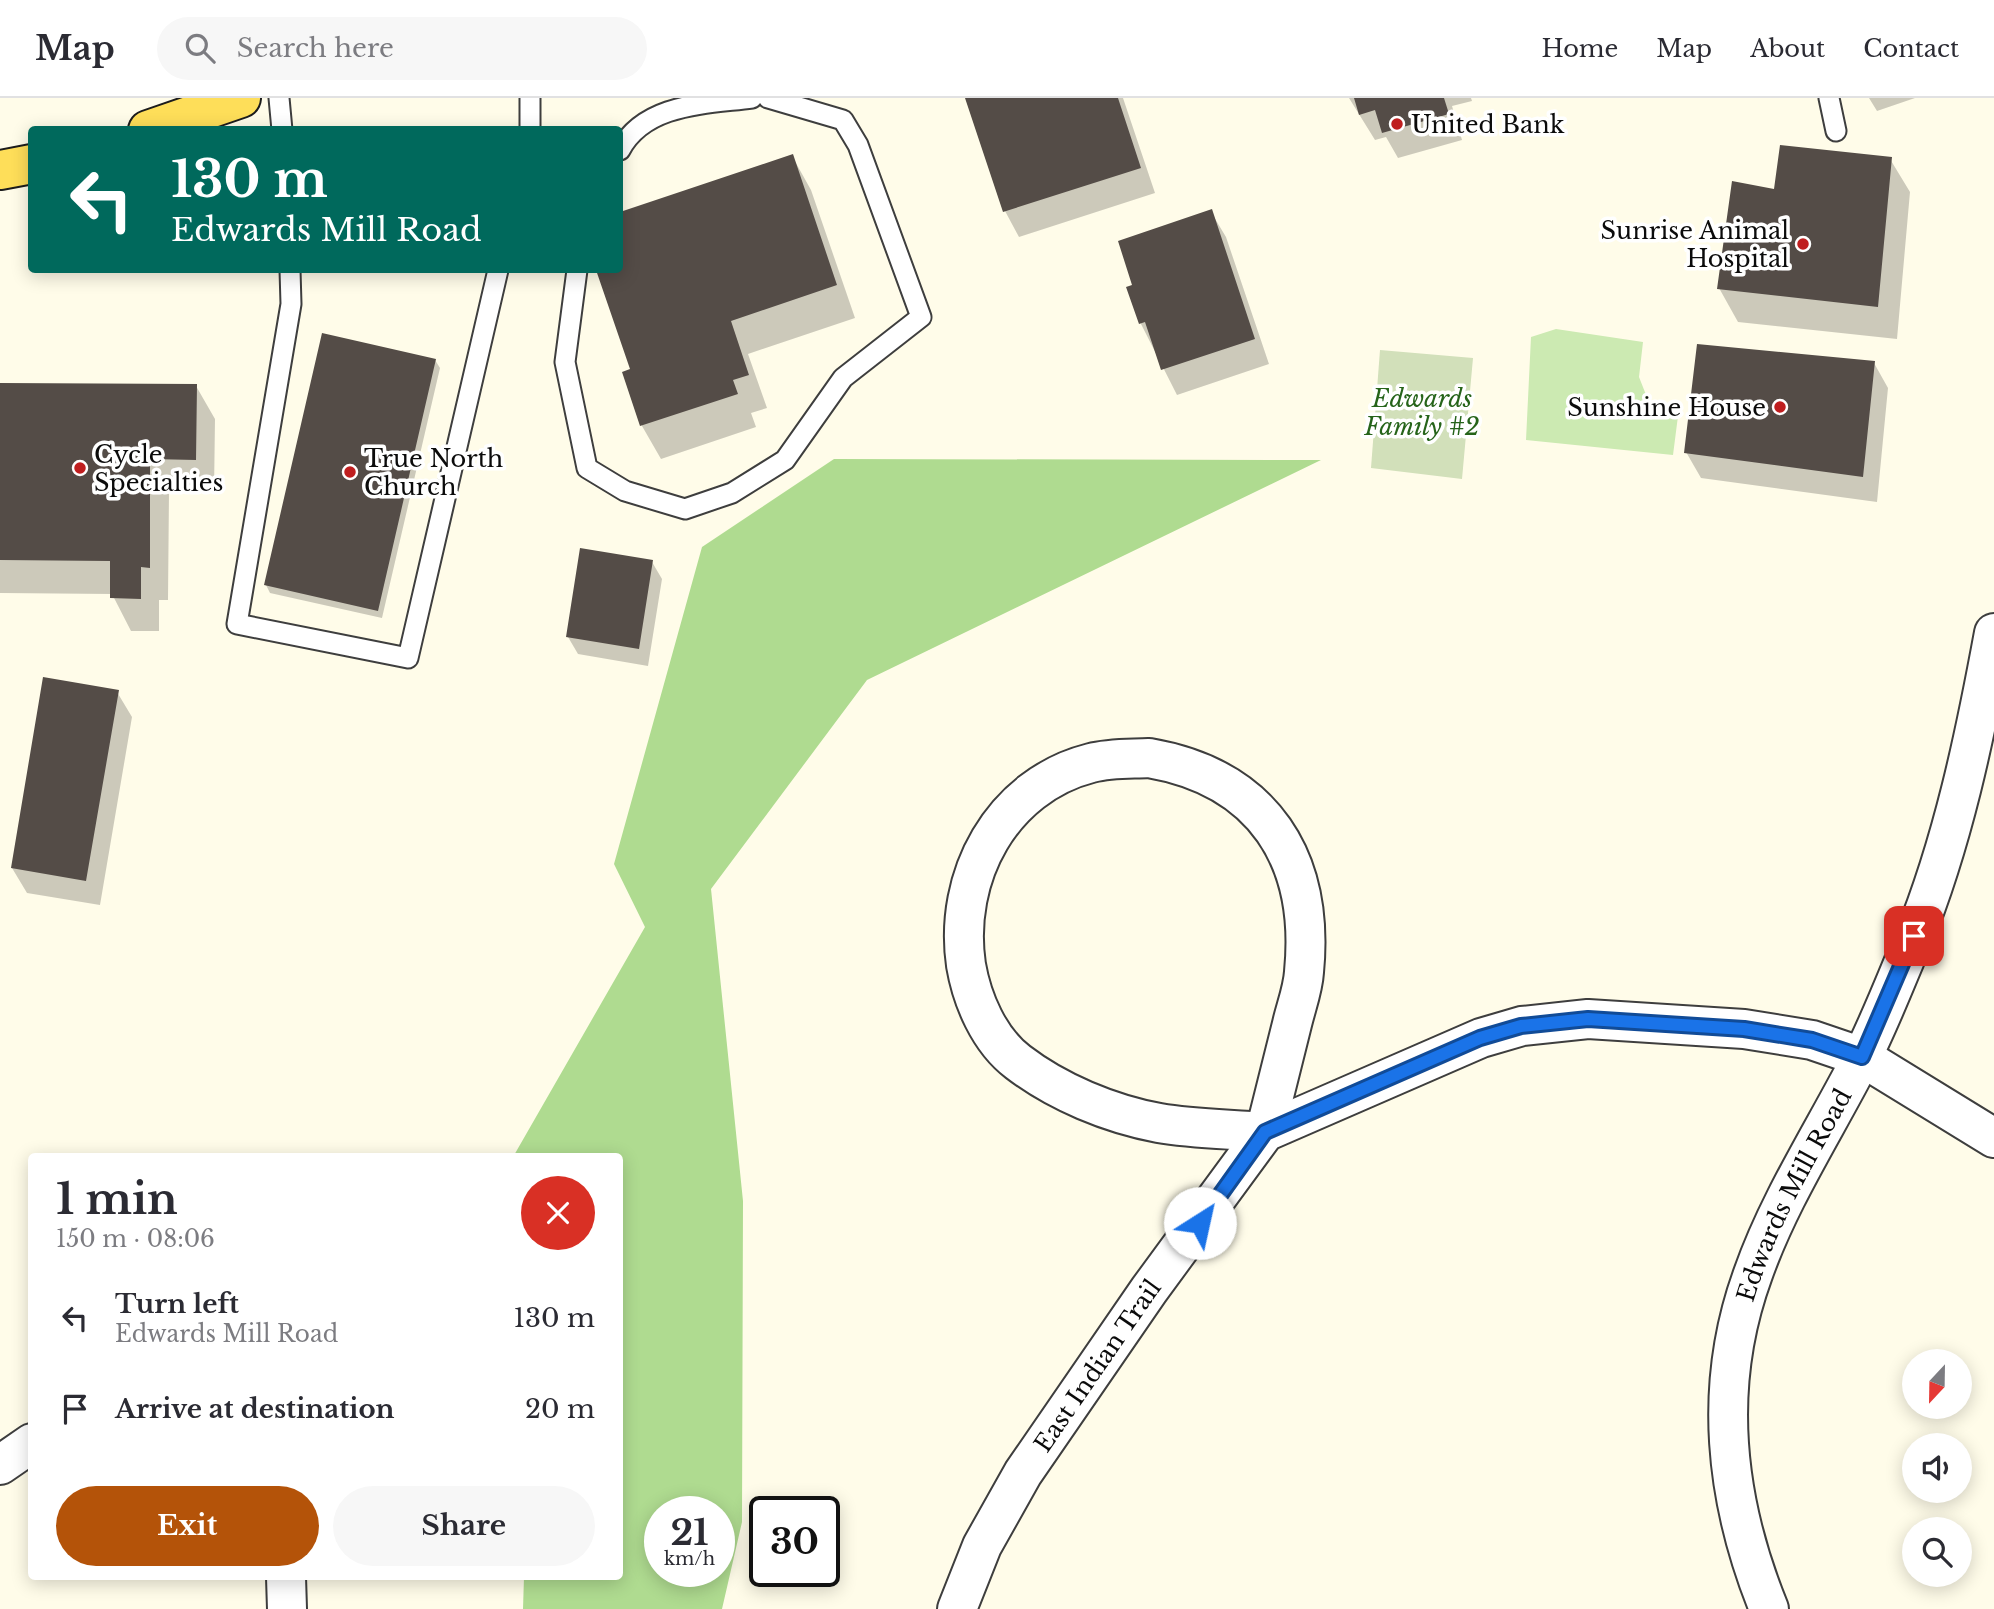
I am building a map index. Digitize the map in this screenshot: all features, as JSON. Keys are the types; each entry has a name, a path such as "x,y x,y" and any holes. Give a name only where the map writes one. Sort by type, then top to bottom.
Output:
{"main road":[{"path":"160,126 241,98"},
{"path":"0,170 28,165"}],"street":[{"name":"Edwards Mill Road","path":"1769,1609 1750,1562 1731,1485 1727,1430 1729,1374 1740,1312 1763,1248 1862,1057 1914,936 1957,806 1994,633"},
{"path":"1265,1132 1305,964 1306,930 1301,889 1280,839 1260,812 1236,790 1207,773 1176,763 1149,758 1108,760 1088,764 1044,784 1012,810 994,831 972,872 967,890 964,949 969,979 988,1026 1017,1062 1066,1092 1098,1105 1158,1122 1265,1132 1480,1038 1521,1026 1561,1020 1744,1029 1812,1040 1862,1057 1994,1138"},
{"name":"East Indian Trail","path":"957,1609 982,1546 1023,1473 1149,1290 1265,1132"},
{"path":"0,1465 28,1446"},
{"path":"286,1580 287,1609"}],"lane":[{"path":"279,98 282,126"},
{"path":"530,98 530,126"},
{"path":"623,143 666,104 752,98"},
{"path":"577,273 565,362 587,468 625,491 685,509 732,494 785,460 843,378 921,317 858,145 843,120 768,98"},
{"path":"1829,98 1836,131"},
{"path":"289,273 291,304 237,624 408,658 497,273"}],"green space":[{"path":"1556,329 1643,342 1639,377 1652,410 1678,416 1673,455 1526,440 1531,337"},
{"name":"Edwards Family #2","path":"1380,350 1473,358 1462,479 1371,468"},
{"path":"834,459 1321,460 867,680 711,889 743,1201 742,1522 735,1552 735,1496 644,1496 644,1587 727,1587 722,1609 523,1609 524,1580 623,1580 623,1153 515,1153 645,927 614,864 702,547"}],"building":[{"path":"965,98 1118,98 1141,168 1003,212"},
{"name":"United Bank","path":"1354,98 1444,98 1449,114 1382,133 1375,110 1359,115"},
{"name":"Sunrise Animal Hospital","path":"1780,145 1892,157 1878,307 1717,289 1732,181 1774,189"},
{"path":"793,154 837,285 731,321 749,375 733,380 738,394 640,426 622,372 630,369 597,273 623,273 623,211"},
{"path":"1212,209 1255,339 1161,370 1145,322 1139,324 1126,287 1132,285 1118,241"},
{"name":"True North Church","path":"322,333 436,359 378,611 264,585"},
{"name":"Sunshine House","path":"1697,344 1875,361 1863,477 1684,453"},
{"path":"0,383 197,384 196,460 150,459 150,568 141,567 141,599 110,598 110,561 0,560"},
{"path":"580,548 653,560 639,649 566,637"},
{"path":"43,677 119,690 86,881 11,868"}],"place":[{"name":"United Bank","path":"1397,124"},
{"name":"Sunrise Animal Hospital","path":"1803,244"},
{"name":"Sunshine House","path":"1780,407"},
{"name":"Cycle Specialties","path":"80,468"},
{"name":"True North Church","path":"350,472"}],"route":[{"path":"1200,1223 1265,1132 1480,1038 1521,1026 1588,1019 1744,1029 1812,1040 1862,1057 1914,936"}]}
